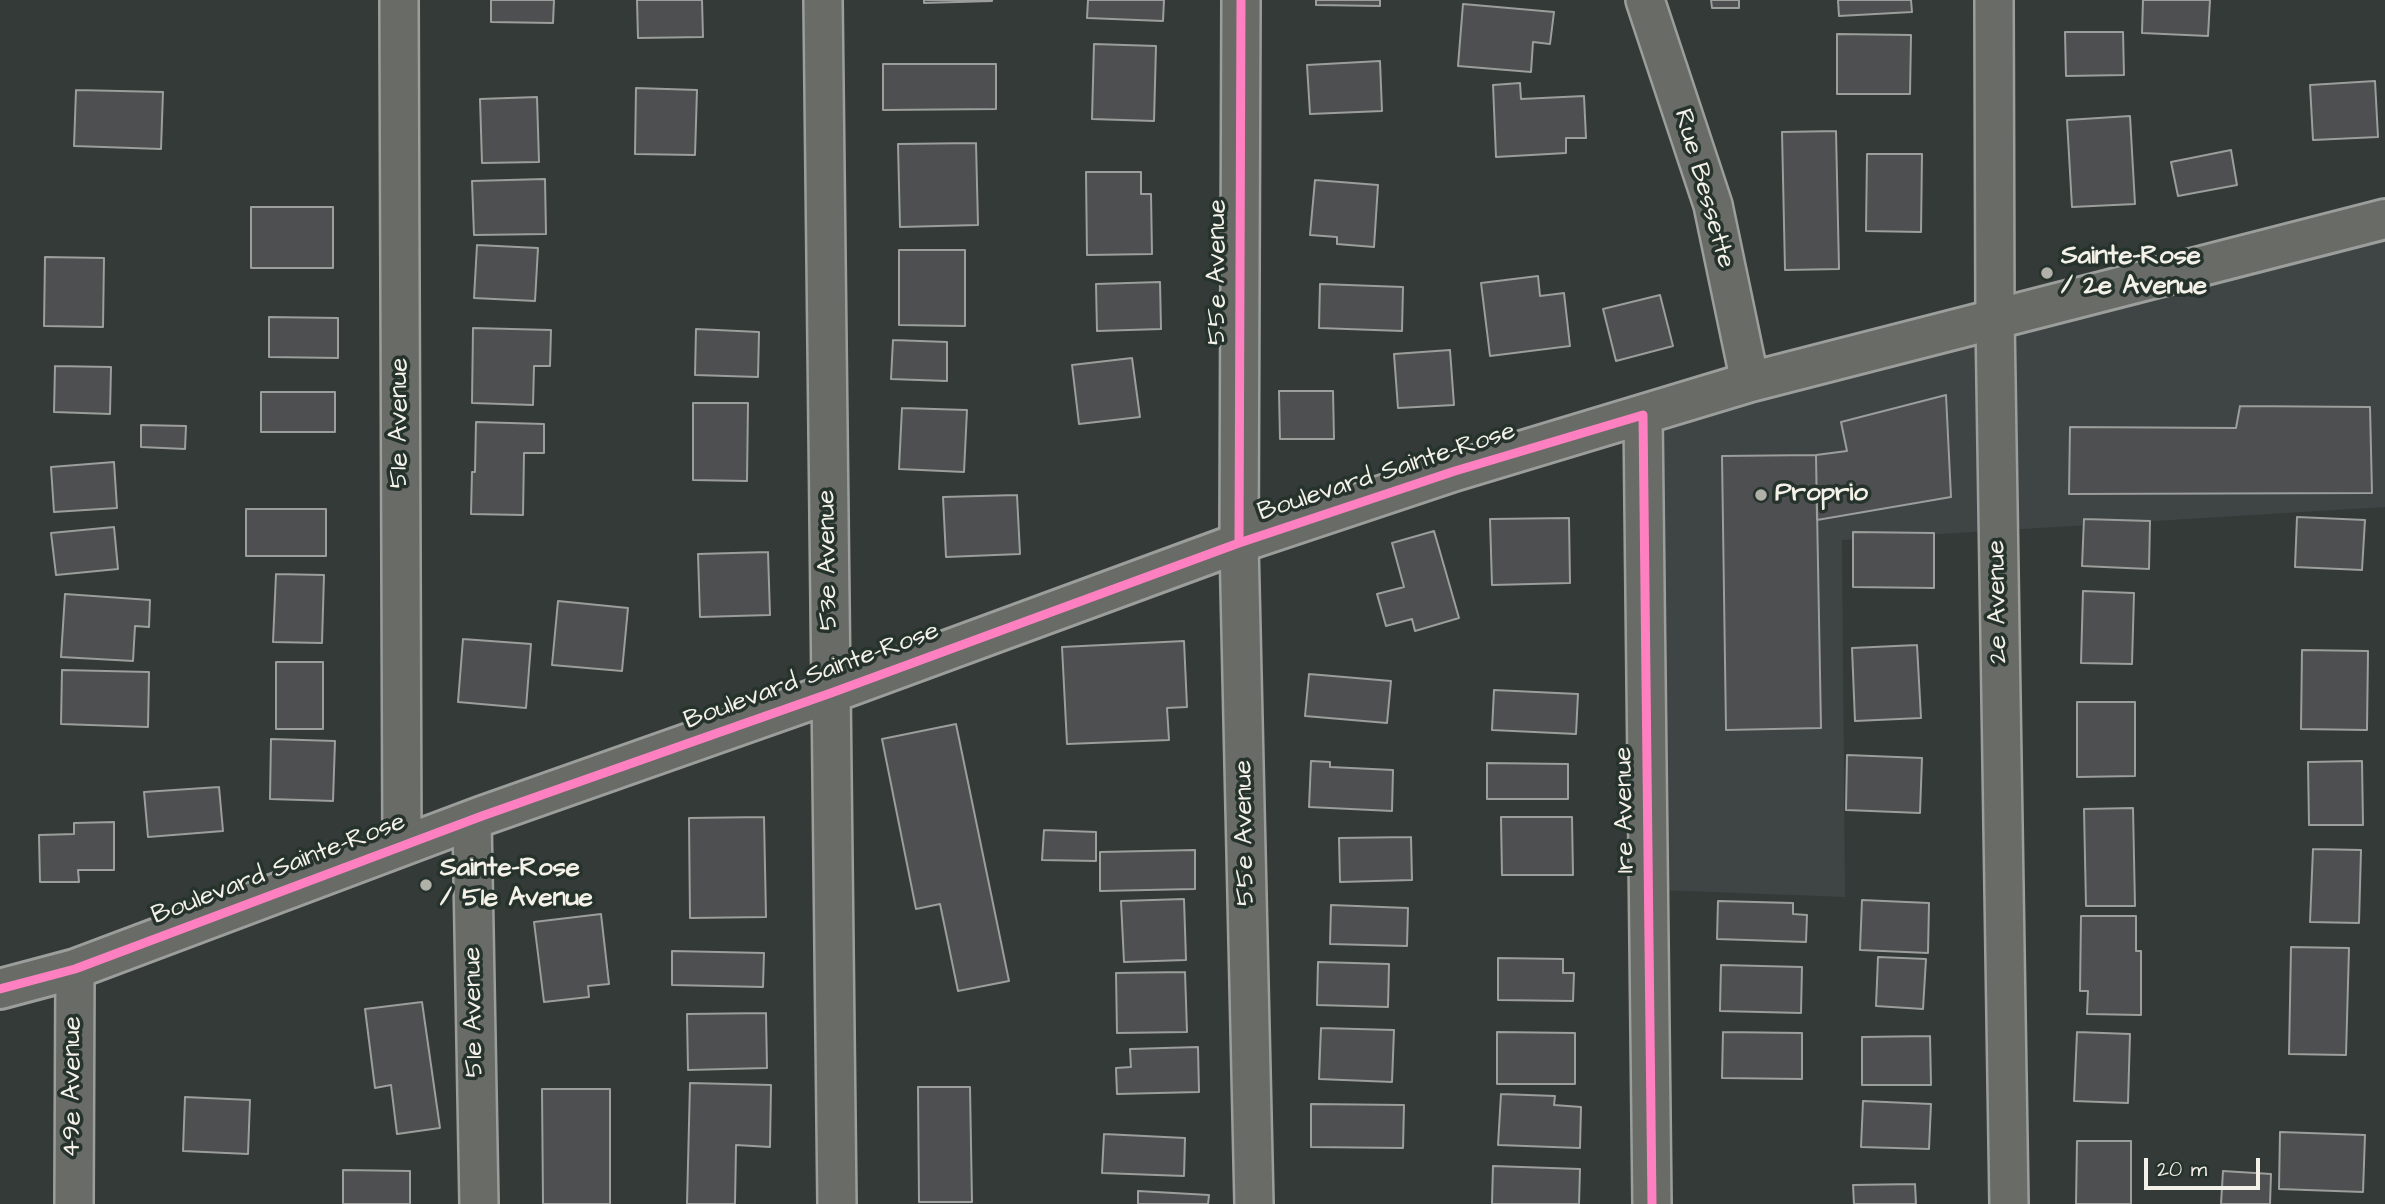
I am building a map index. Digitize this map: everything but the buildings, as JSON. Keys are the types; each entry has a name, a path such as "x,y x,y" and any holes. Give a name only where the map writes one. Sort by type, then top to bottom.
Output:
{"street":[{"name":"51e Avenue","path":"399,0 402,846"},
{"name":"53e Avenue","path":"823,0 837,1204"},
{"name":"55e Avenue","path":"1241,0 1239,543 1254,1204"},
{"name":"Rue Bessette","path":"1645,0 1713,205 1750,382"},
{"name":"2e Avenue","path":"1994,0 1995,318 2009,1204"},
{"name":"Boulevard Sainte-Rose","path":"0,989 75,969 471,820 831,693 1239,543 1455,471 1750,382 2385,219"},
{"name":"1re Avenue","path":"1643,415 1652,1204"},
{"name":"51e Avenue","path":"471,820 479,1204"},
{"name":"49e Avenue","path":"74,1204 75,969"}],"shaded area":[{"path":"2385,230 2385,507 1842,540 1845,897 1660,890 1655,426"}],"cycle path":[{"path":"1239,543 1241,0"},
{"path":"0,989 75,969 482,816 831,693 1239,543 1455,471 1643,415 1652,1204"}],"place":[{"name":"Sainte-Rose / 2e Avenue","path":"2047,273"},
{"name":"Proprio","path":"1761,495"},
{"name":"Sainte-Rose / 51e Avenue","path":"426,885"}]}
